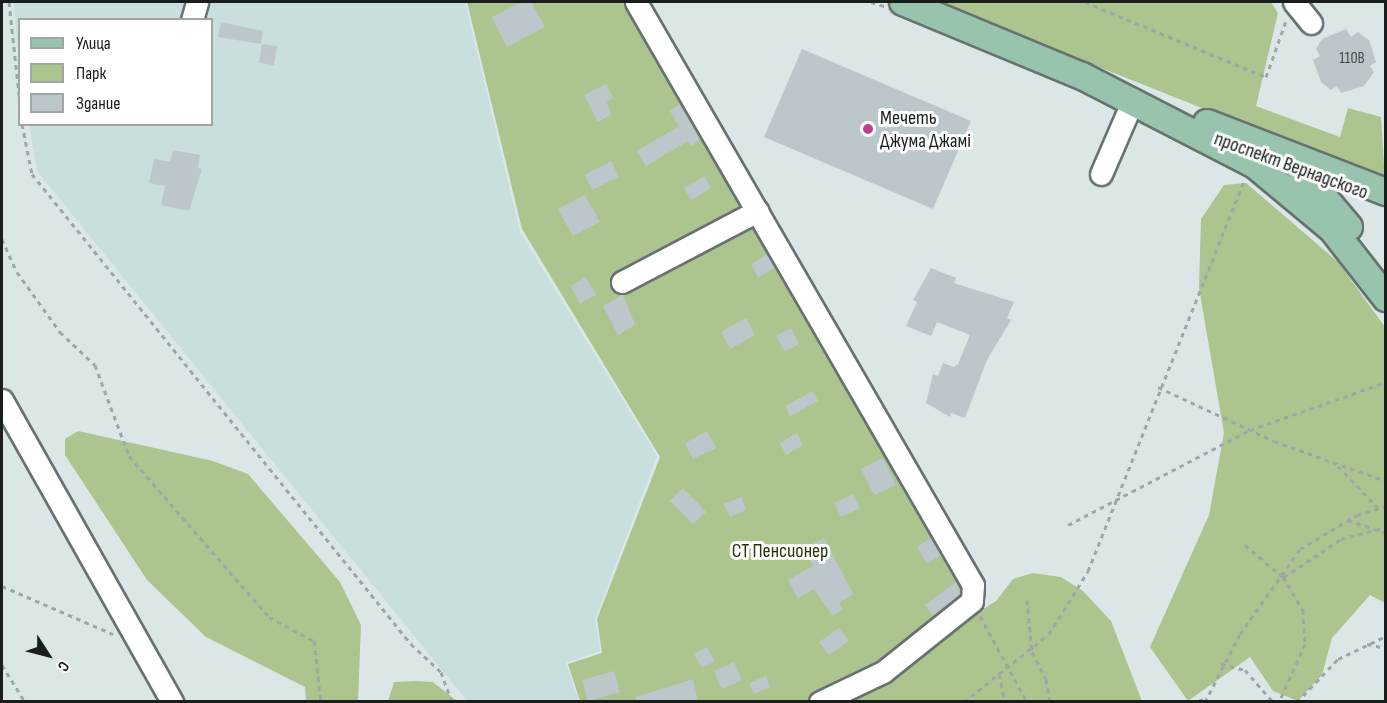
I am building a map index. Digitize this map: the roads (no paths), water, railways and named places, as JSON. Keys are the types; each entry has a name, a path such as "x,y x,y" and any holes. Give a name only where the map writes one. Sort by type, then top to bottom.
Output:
{"main road":[{"path":"903,2 1083,76 1197,132 1256,165 1310,207 1386,298"},
{"name":"проспект Вернадского","path":"1083,76 1283,150 1386,192"},
{"name":"проспект Вернадского","path":"1197,132 1386,200"},
{"path":"1283,150 1304,171 1386,274"}],"lane":[{"path":"192,18 196,2"},
{"path":"636,2 973,585 972,601 883,672 820,702"},
{"path":"1101,174 1133,100"},
{"path":"622,282 757,211"},
{"path":"2,400 172,702"}],"place":[{"name":"Мечеть Джума Джамі","path":"868,129"}],"park label":[{"name":"СТ Пенсионер","path":"780,551"}]}
